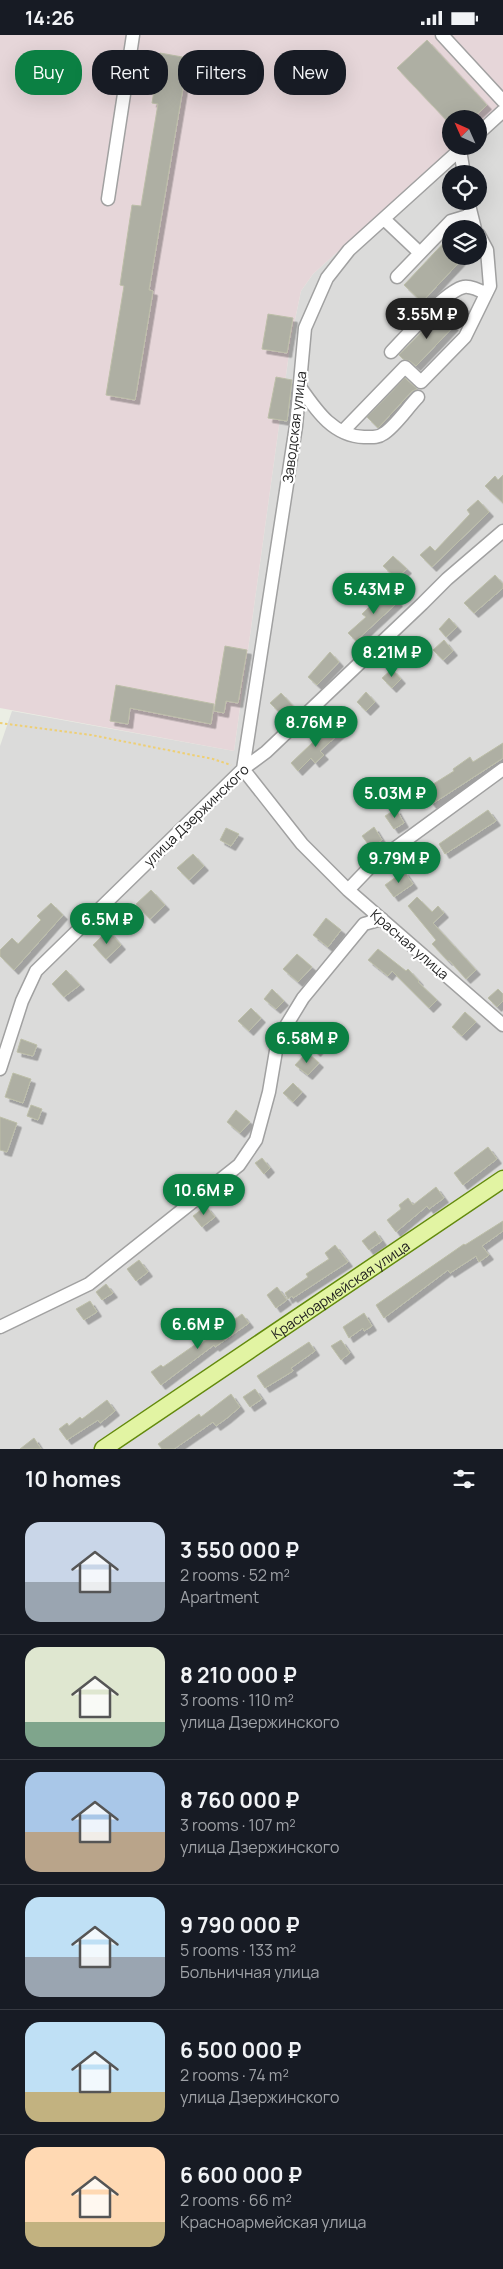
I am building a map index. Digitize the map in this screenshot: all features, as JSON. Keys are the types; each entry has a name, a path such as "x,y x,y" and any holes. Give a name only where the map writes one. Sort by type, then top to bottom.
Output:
{"main road":[{"name":"Красноармейская улица","path":"103,1449 503,1179"}],"street":[{"path":"108,199 133,35"},
{"path":"442,35 503,101"},
{"path":"488,125 503,111"},
{"name":"Заводская улица","path":"243,769 296,426 305,328 326,278 349,251 454,155"},
{"path":"470,210 472,220"},
{"path":"397,277 451,221 471,215"},
{"path":"384,219 420,253"},
{"path":"344,431 405,367 421,382 465,337 490,286 490,266 487,249"},
{"path":"391,352 456,289 465,287 486,294"},
{"path":"300,387 322,417 354,437 376,437 384,434 418,397"},
{"name":"улица Дзержинского","path":"0,1069 22,1001 36,971 243,769 266,752 446,579 503,531"},
{"name":"Красная улица","path":"243,769 302,844 348,889 503,1025"},
{"path":"348,889 372,865 503,769"},
{"path":"362,901 364,924"},
{"path":"0,1327 89,1283 238,1165 256,1140 269,1092 278,1039 304,997 364,924 382,919"}],"path":[{"path":"0,723 91,735 213,759 243,769"}],"shaded area":[{"path":"0,35 503,35 503,103 488,116 488,110 442,110 442,155 445,155 313,274 301,291 291,339 234,751 0,708"},
{"path":"503,103 503,1449 0,1449 0,746 12,711 234,751 291,339 301,291 313,274 445,155 488,155 488,116"}],"building":[{"path":"427,40 487,105 482,110 442,110 442,116 397,68"},
{"path":"168,54 178,56 178,95 182,95 149,290 153,291 135,400 106,395 124,286 120,285 132,205 141,206 158,104 152,103 153,95 168,95"},
{"path":"442,245 442,265 457,265 422,302 404,285"},
{"path":"440,313 454,326 416,366 410,361 403,359 399,355"},
{"path":"268,314 293,318 287,353 262,349"},
{"path":"276,377 292,380 287,421 268,418"},
{"path":"405,378 417,389 412,391 378,428 367,417"},
{"path":"503,475 503,503 485,486 495,476 498,480"},
{"path":"478,500 489,512 432,567 420,555 430,546 435,551 470,514 467,510"},
{"path":"393,556 407,569 396,578 383,566"},
{"path":"495,575 503,584 503,588 474,613 464,603"},
{"path":"389,591 398,602 356,641 348,633 366,617 362,614"},
{"path":"449,618 457,627 446,637 439,629"},
{"path":"444,640 453,651 443,660 433,650"},
{"path":"225,646 247,650 238,703 226,701 224,713 214,711"},
{"path":"330,652 339,662 317,685 308,677"},
{"path":"392,669 401,679 392,688 382,678"},
{"path":"116,685 214,704 211,724 130,708 128,724 110,721"},
{"path":"366,692 375,702 366,711 357,702"},
{"path":"281,693 294,707 283,716 270,703"},
{"path":"333,723 341,732 320,751 324,755 315,763 311,758 298,771 291,763"},
{"path":"503,743 503,758 432,804 422,791 454,771 453,769 470,757 473,762"},
{"path":"396,809 404,823 394,829 385,816"},
{"path":"488,810 496,821 445,854 439,844"},
{"path":"374,827 382,840 371,848 362,836"},
{"path":"226,828 239,834 231,846 220,840"},
{"path":"193,854 204,866 189,880 177,868"},
{"path":"404,871 413,884 394,897 385,885"},
{"path":"151,890 165,905 150,919 136,904"},
{"path":"417,897 432,912 438,906 444,913 433,923 476,970 466,979 432,944 436,940 408,906"},
{"path":"51,903 63,915 14,970 0,956 0,950 12,938 18,944 41,920 37,916"},
{"path":"326,918 341,930 328,947 313,935"},
{"path":"108,930 121,945 106,959 93,945"},
{"path":"378,949 406,971 408,969 418,982 437,1000 429,1008 392,971 388,976 368,960"},
{"path":"297,954 312,967 298,982 283,969"},
{"path":"66,970 80,985 64,997 52,984"},
{"path":"272,989 284,1001 276,1009 264,999"},
{"path":"498,989 503,994 503,1001 497,1007 488,998"},
{"path":"251,1008 261,1018 249,1031 238,1021"},
{"path":"465,1012 476,1022 462,1036 452,1027"},
{"path":"312,1027 327,1040 316,1052 302,1039"},
{"path":"21,1039 37,1045 33,1056 17,1052"},
{"path":"307,1052 319,1063 308,1075 295,1065"},
{"path":"13,1073 31,1079 23,1103 5,1097"},
{"path":"293,1083 302,1092 293,1102 283,1093"},
{"path":"31,1105 42,1109 38,1120 27,1116"},
{"path":"236,1110 250,1122 240,1133 227,1122"},
{"path":"0,1117 17,1123 7,1152 0,1150"},
{"path":"488,1147 497,1159 463,1185 454,1173"},
{"path":"262,1158 270,1168 264,1174 255,1163"},
{"path":"436,1187 444,1198 429,1209 427,1206 396,1232 387,1220 401,1209 399,1205 408,1198 413,1205"},
{"path":"206,1206 215,1217 202,1227 193,1216"},
{"path":"503,1221 503,1231 482,1246 489,1255 479,1262 476,1256 450,1273 448,1270 384,1318 376,1305 464,1244"},
{"path":"375,1231 382,1241 369,1250 362,1241"},
{"path":"335,1245 348,1262 293,1298 292,1296 288,1299 285,1293 308,1277 306,1274 329,1259 325,1253"},
{"path":"139,1260 148,1272 136,1281 127,1269"},
{"path":"106,1284 113,1293 102,1300 96,1292"},
{"path":"277,1287 287,1300 276,1308 267,1295"},
{"path":"90,1301 97,1312 84,1320 76,1309"},
{"path":"364,1313 372,1326 364,1331 363,1328 349,1338 343,1327"},
{"path":"242,1314 249,1323 215,1347 214,1345 161,1385 151,1372 161,1365 163,1367 199,1342 200,1344"},
{"path":"341,1340 350,1353 341,1360 331,1346"},
{"path":"309,1342 315,1351 291,1368 293,1371 265,1388 257,1376"},
{"path":"255,1389 262,1399 250,1407 243,1397"},
{"path":"231,1394 240,1407 216,1426 213,1422 174,1449 162,1449 158,1444 199,1414 201,1417"},
{"path":"107,1400 115,1411 100,1423 98,1420 67,1440 59,1429 67,1423 69,1426 80,1417 82,1419"},
{"path":"34,1438 41,1449 20,1449"}]}
